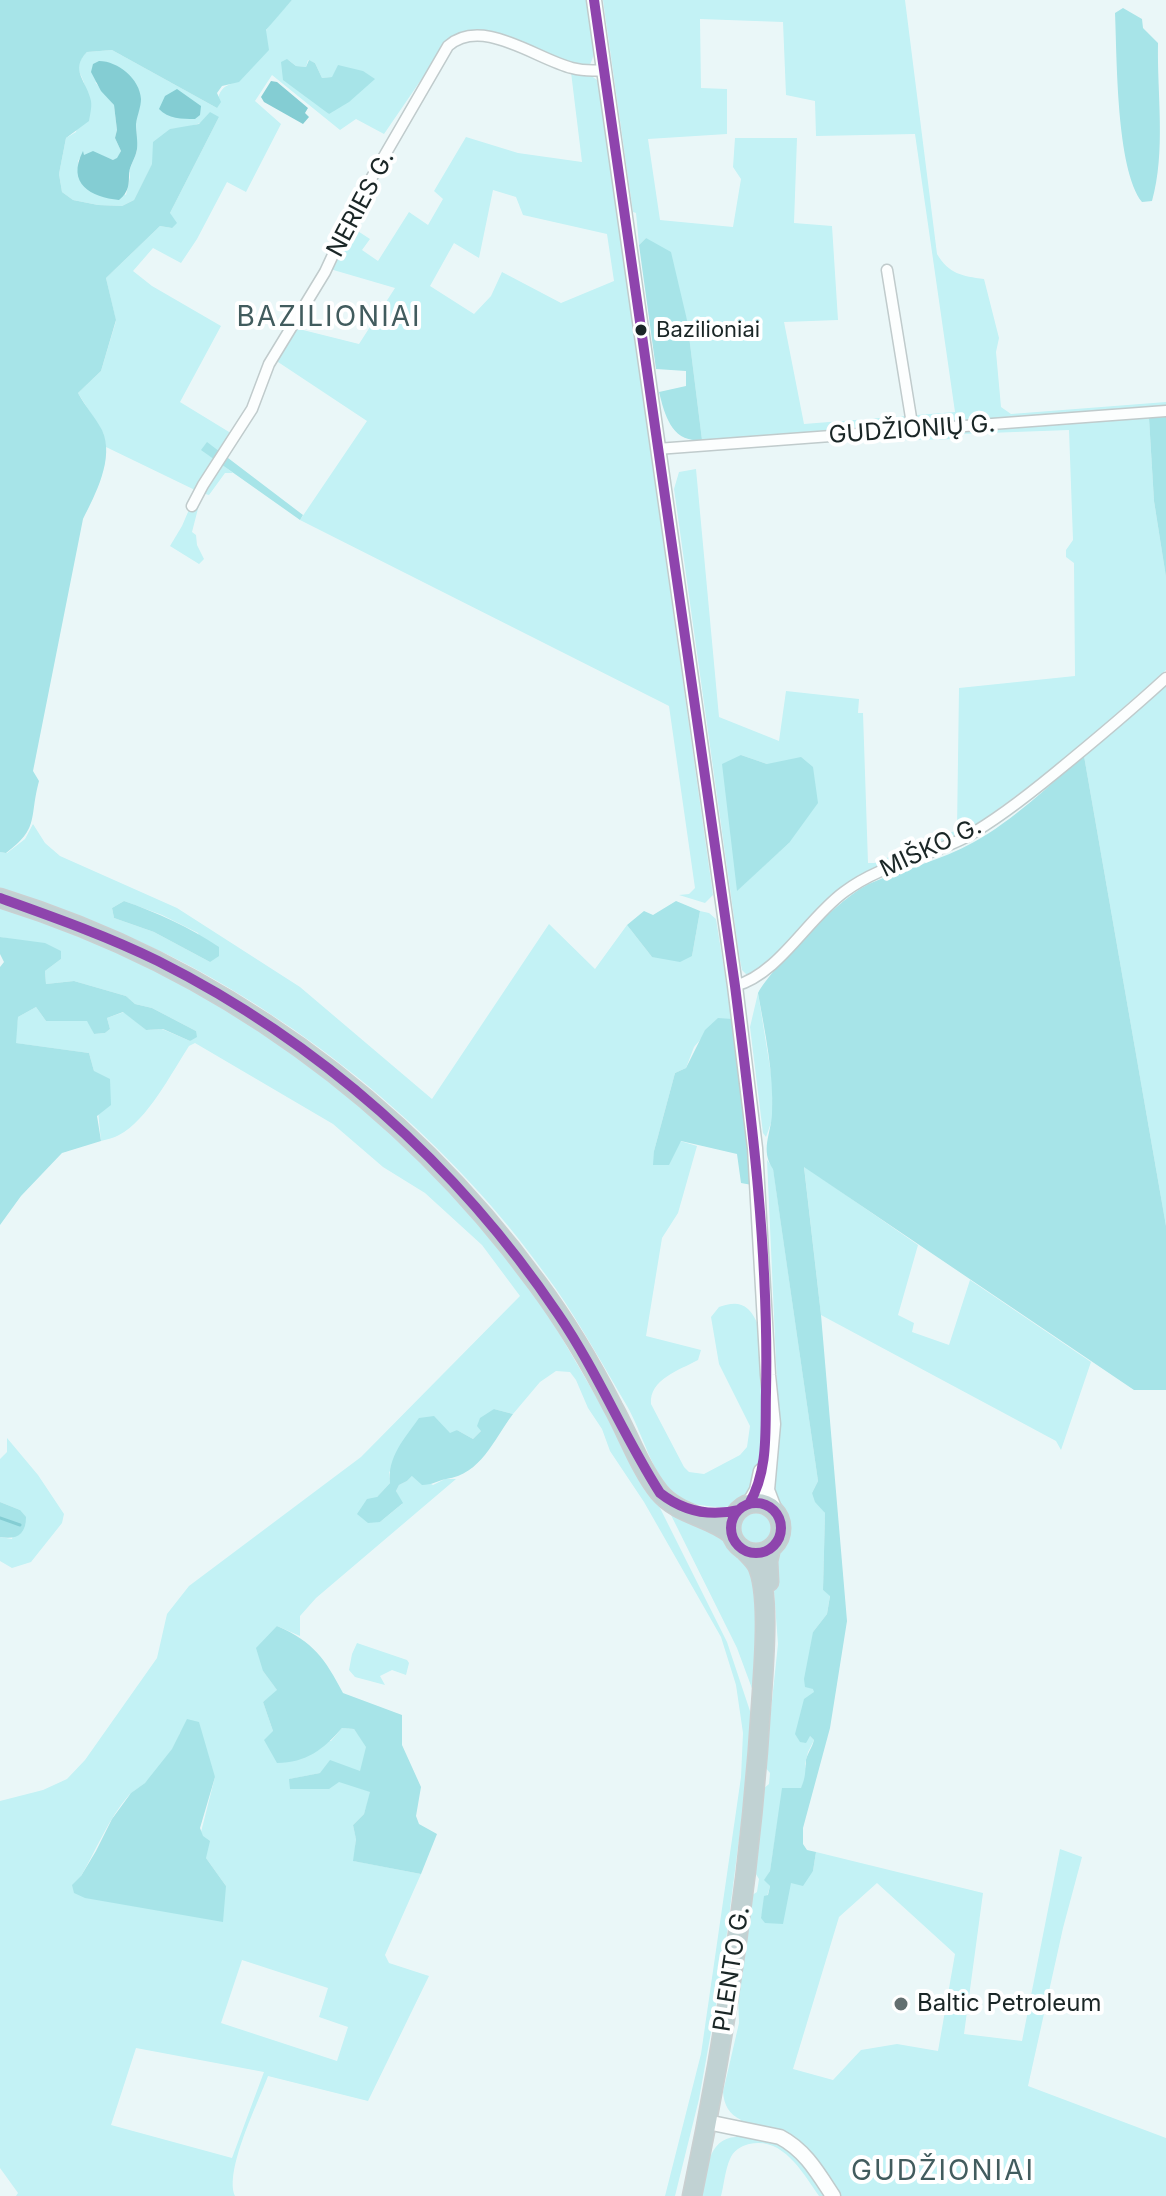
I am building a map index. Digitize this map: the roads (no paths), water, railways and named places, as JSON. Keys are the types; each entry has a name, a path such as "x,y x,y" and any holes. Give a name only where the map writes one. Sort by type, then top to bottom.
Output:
{"highway":[{"path":"0,898 122,944 202,984 298,1045 382,1111 462,1191 540,1287 590,1366 652,1481 680,1510 720,1525 731,1534"},
{"path":"670,1502 718,1514 743,1507 763,1504 775,1511 781,1526 780,1534 771,1548 759,1553 745,1551 734,1541 730,1526 743,1507"},
{"name":"PLENTO G.","path":"692,2196 707,2122 748,1865 773,1650 767,1570 771,1548"},
{"name":"PLENTO G.","path":"745,1551 757,1564 765,1612 761,1739"}],"main road":[{"path":"594,0 735,986 755,1148 773,1424 767,1490 775,1511"},
{"path":"743,1507 757,1490 762,1465 768,1375"},
{"path":"707,2122 780,2137 799,2149 833,2196"}],"street":[{"name":"NERIES G.","path":"192,506 247,419 269,364 325,272 357,203 448,46 462,35 477,35 504,40 570,68 588,72 604,70"},
{"path":"887,270 913,430"},
{"name":"GUDŽIONIŲ G.","path":"657,449 1166,411"},
{"name":"MIŠKO G.","path":"735,986 746,983 767,969 827,907 859,881 891,865 945,847 1018,803 1112,727 1166,678"}],"waterway":[{"path":"0,1518 20,1525"}],"place":[{"name":"Bazilioniai","path":"641,330"},
{"name":"Baltic Petroleum","path":"901,2004"}],"district":[{"name":"BAZILIONIAI","path":"329,318"},
{"name":"GUDŽIONIAI","path":"943,2172"}]}
